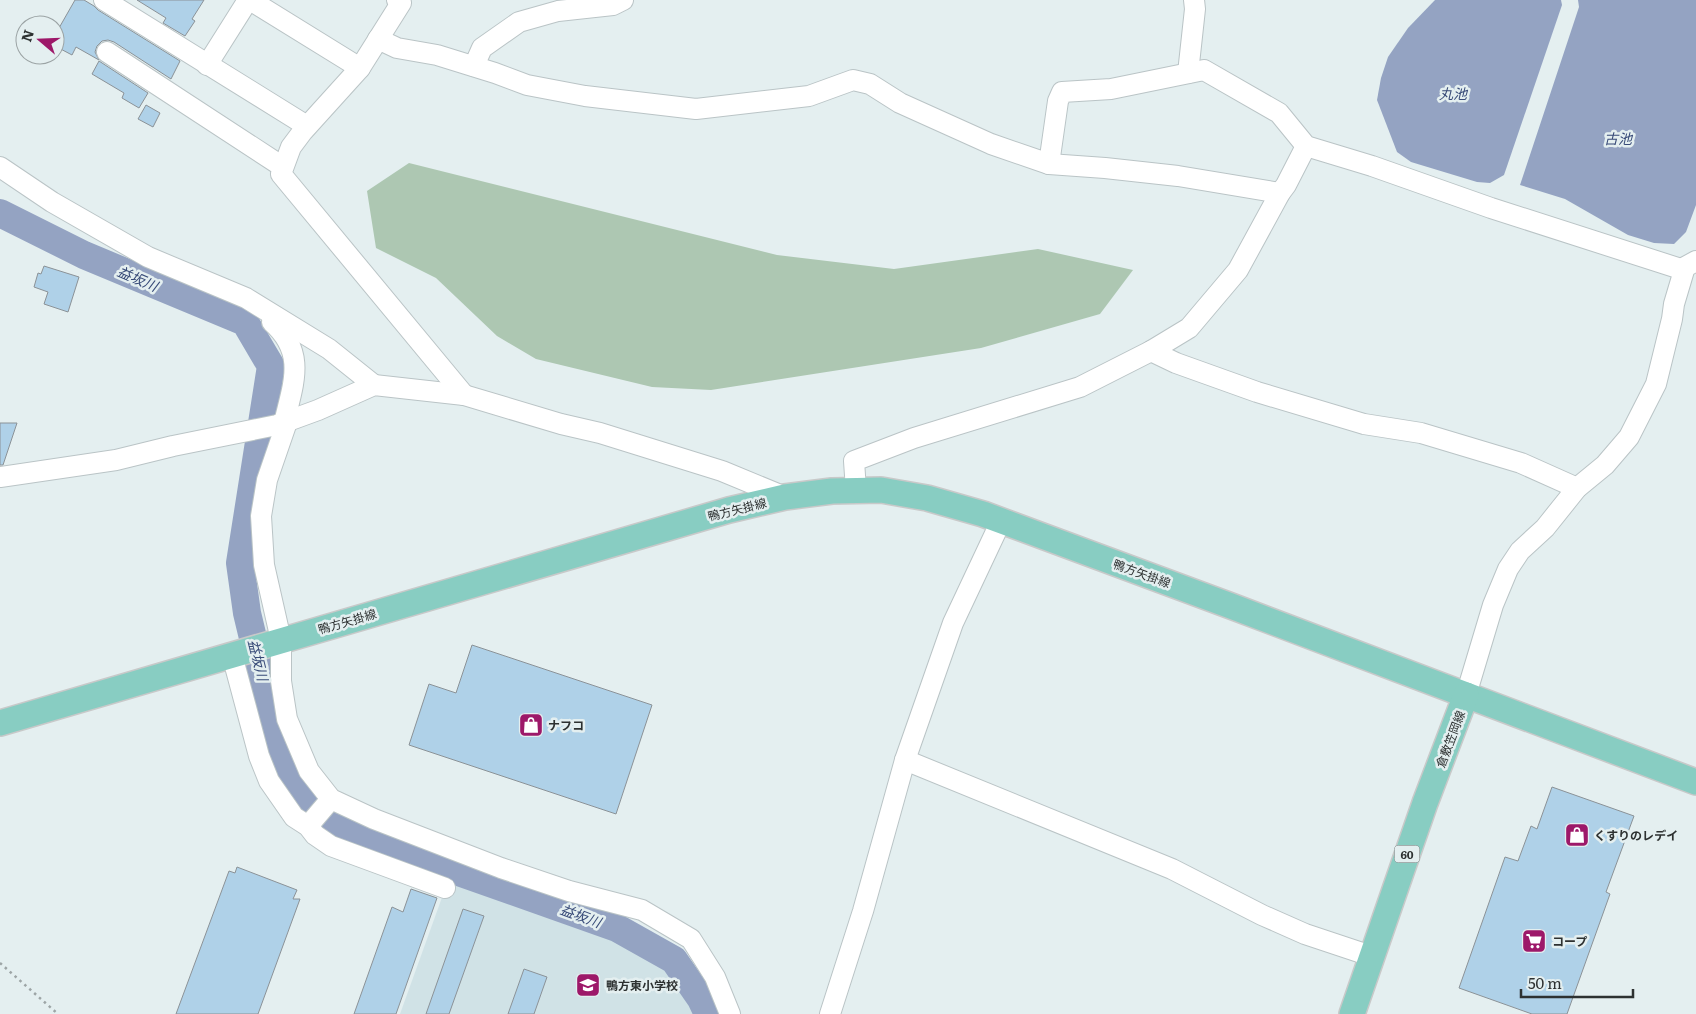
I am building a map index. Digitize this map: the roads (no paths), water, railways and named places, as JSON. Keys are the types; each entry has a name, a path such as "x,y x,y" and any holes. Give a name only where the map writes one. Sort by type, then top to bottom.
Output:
{"main road":[{"name":"鴨方矢掛線","path":"0,723 729,510 784,497 856,490 880,490 927,498 1001,521 1466,695"},
{"name":"倉敷笠岡線","path":"1352,1014 1425,803 1466,695 1696,782"}],"street":[{"path":"104,0 307,126"},
{"path":"208,65 249,0 360,68"},
{"path":"397,0 401,3 360,68 307,126 291,147 281,174 464,395"},
{"path":"474,66 482,48 519,22 558,11 613,4 623,0"},
{"path":"1188,73 1195,9 1194,0"},
{"path":"378,39 397,48 437,55 527,85 585,96 696,109 809,96 853,80 870,84 900,103 991,144 1049,164 1178,176 1280,193"},
{"path":"107,52 283,167"},
{"path":"1049,164 1058,100 1062,92 1111,89 1204,70 1279,113 1306,146 1372,166 1491,208 1690,267 1674,304 1656,384 1629,437 1605,465 1577,488 1545,528 1520,551 1508,569 1492,604 1466,695"},
{"path":"856,490 854,461 914,438 1080,386 1151,351 1189,328 1238,270 1306,146"},
{"path":"0,168 52,202 148,257 246,298 329,349 374,384"},
{"path":"246,298 283,331 293,351 296,373 267,480 261,516 264,565 278,642 281,681 287,718 309,771 331,799 417,836 501,868 569,891 642,910 691,939 714,977 730,1014"},
{"path":"1151,351 1257,392 1355,422 1421,433 1521,463 1577,488"},
{"path":"0,477 116,460 173,446 283,424 374,384 464,395 561,424 600,433 712,468 784,497"},
{"path":"830,1014 863,911 905,760 953,623 1001,521"},
{"path":"238,653 259,756 269,781 294,817 308,826 315,835 331,846 445,888"},
{"path":"905,760 1172,869 1262,915 1305,934 1371,956"},
{"path":"308,826 331,799"}],"water":[{"name":"丸池","path":"1435,0 1561,0 1562,5 1504,175 1490,183 1477,182 1411,162 1397,152 1377,100 1381,78 1388,57 1408,28"},
{"name":"古池","path":"1578,0 1696,0 1696,205 1686,232 1674,244 1654,243 1628,235 1565,199 1520,185 1579,7"}],"waterway":[{"name":"益坂川","path":"0,213 84,255 245,322 271,366 240,563 247,613 282,759 294,788 326,819 348,833 617,928 674,960 701,999 708,1014"}],"place":[{"name":"ナフコ","path":"531,725"},
{"name":"くすりのレデイ","path":"1577,835"},
{"name":"コープ","path":"1534,941"},
{"name":"鴨方東小学校","path":"588,985"}]}
